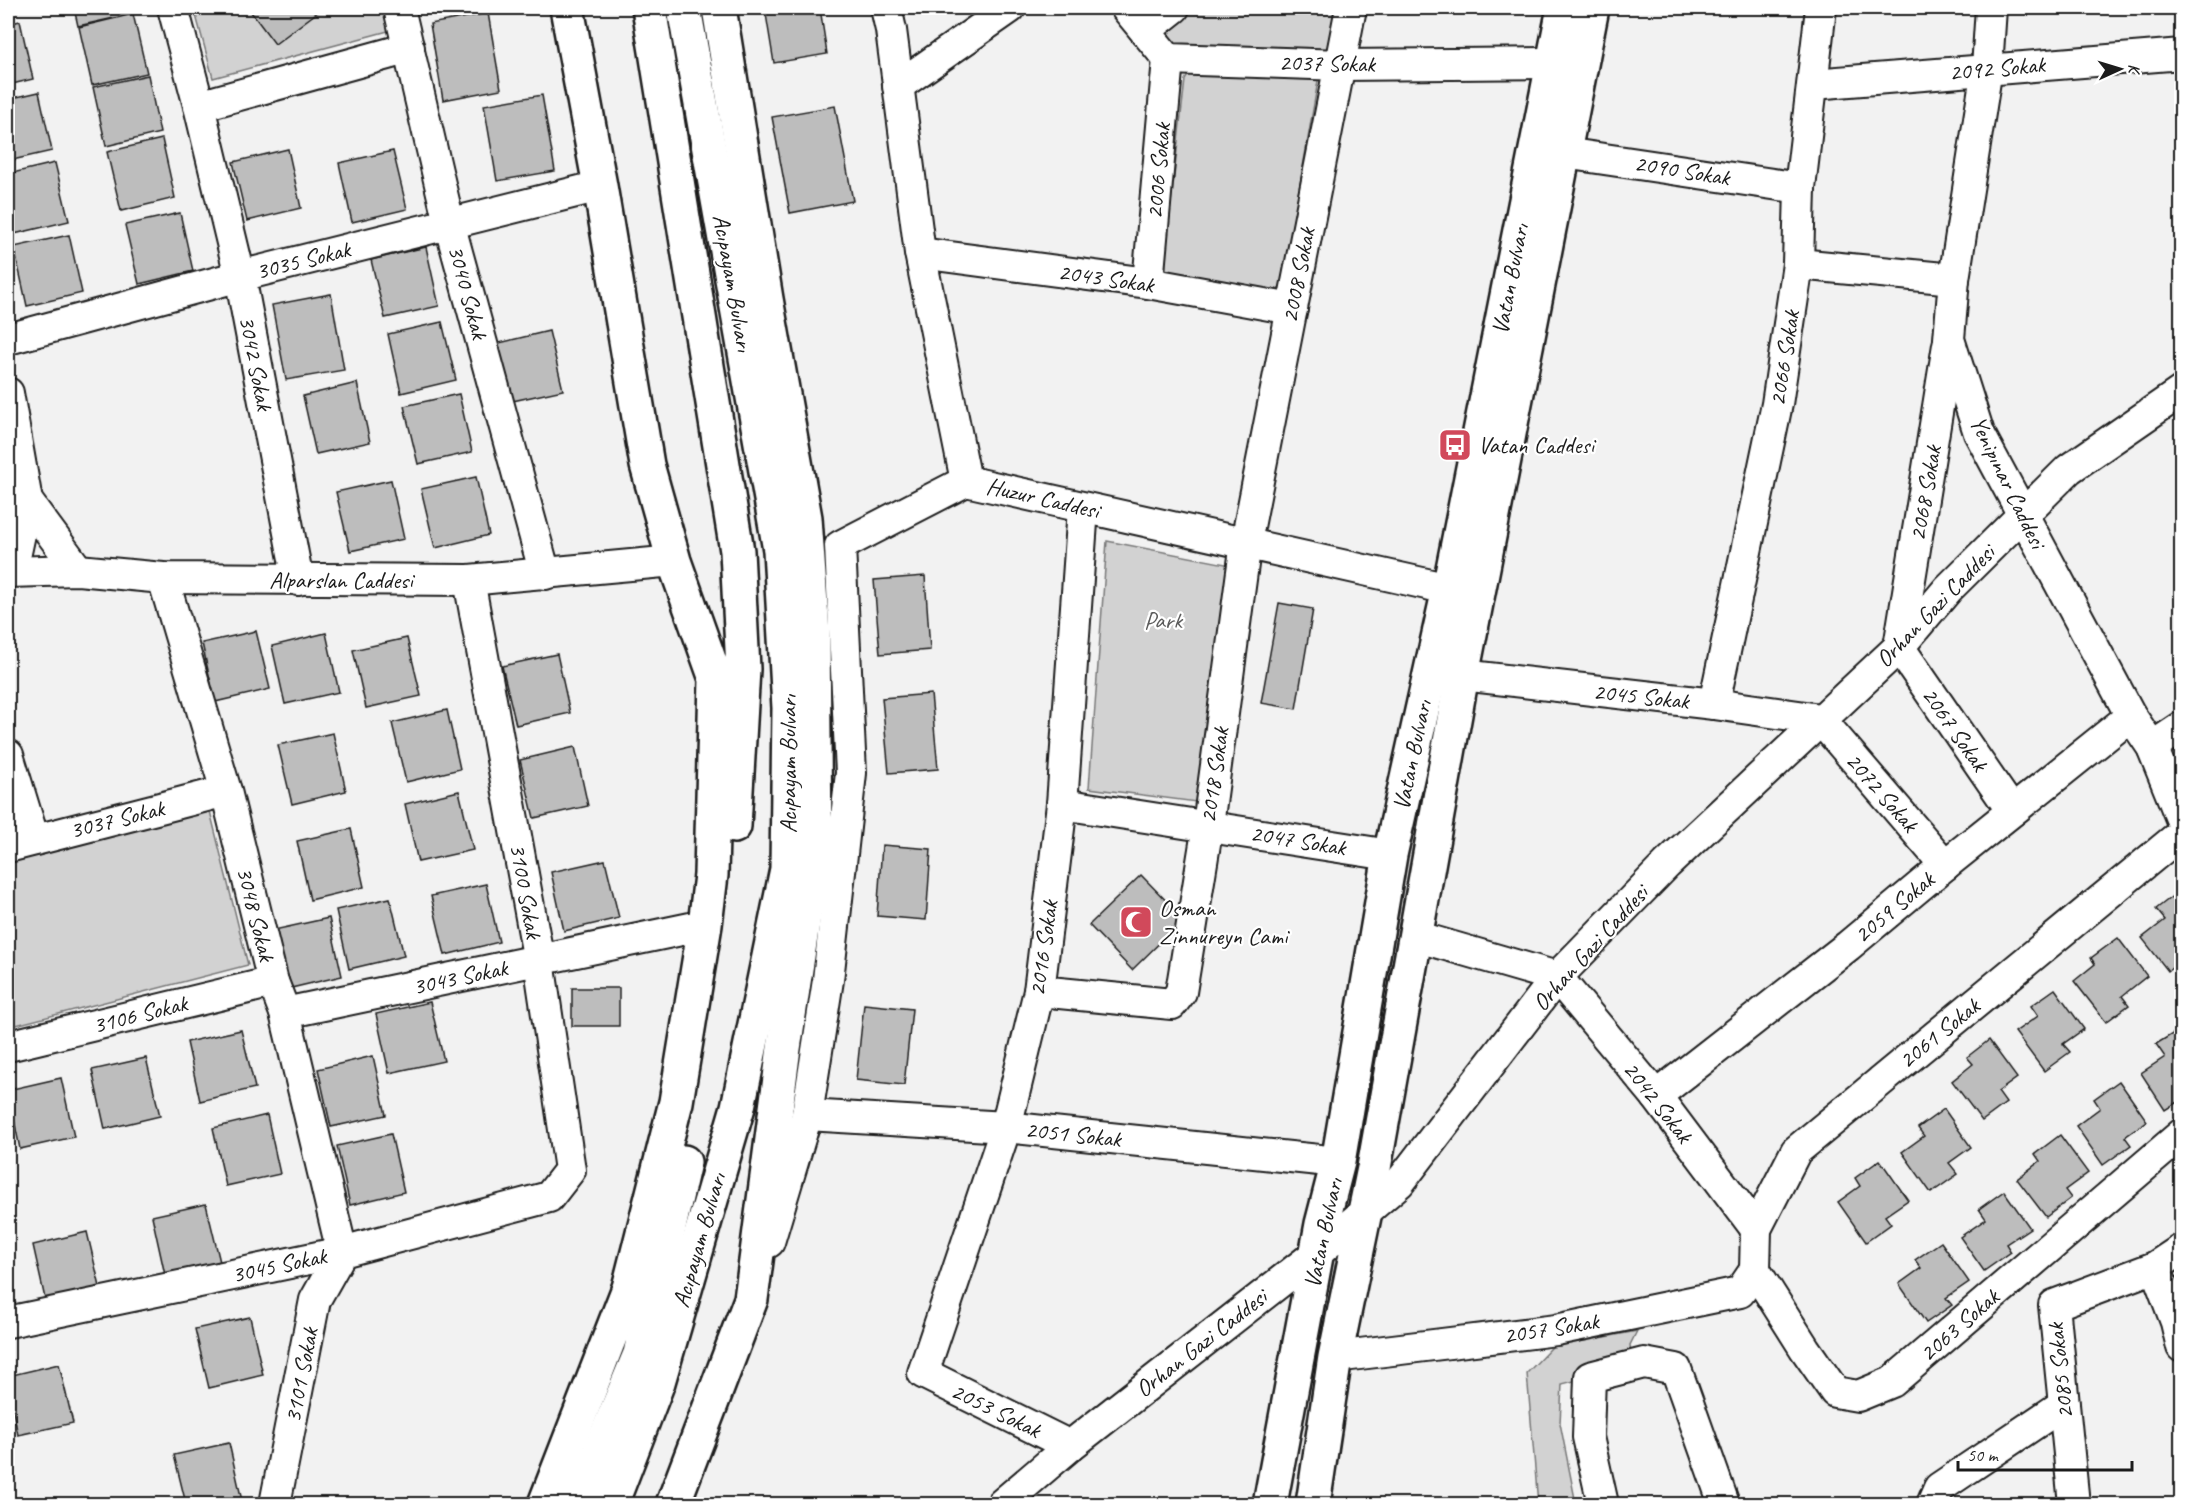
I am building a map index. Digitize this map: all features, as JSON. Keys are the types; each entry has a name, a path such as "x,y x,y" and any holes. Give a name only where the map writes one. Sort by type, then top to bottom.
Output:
{"main road":[{"path":"545,1504 629,1288 676,1102 711,875 716,679 674,561 647,465 600,186 567,8"},
{"name":"Acıpayam Bulvarı","path":"578,1504 640,1354 696,1111 728,929 743,669 737,551 649,8"},
{"name":"Acıpayam Bulvarı","path":"611,1504 658,1382 738,1107 787,869 789,708 780,550 684,8"},
{"path":"673,1504 751,1299 783,1055 815,843 813,634 805,519 766,299 719,8"},
{"name":"Vatan Bulvarı","path":"1270,1504 1317,1253 1338,1162 1390,855 1449,589 1563,8"},
{"name":"Vatan Bulvarı","path":"1313,1504 1335,1358 1365,1212 1462,675 1592,8"}],"street":[{"name":"3042 Sokak","path":"173,8 200,106 240,276 298,580"},
{"name":"3040 Sokak","path":"399,8 449,223 545,574"},
{"path":"898,86 1010,8"},
{"path":"1126,8 1168,59"},
{"path":"1145,31 1174,8"},
{"name":"2008 Sokak","path":"1246,542 1352,8"},
{"name":"2066 Sokak","path":"1714,704 1777,404 1798,264 1800,188 1821,8"},
{"name":"Yenipınar Caddesi","path":"1991,8 1987,68 1954,279 1949,339 1979,433 2131,717 2175,786 2181,821"},
{"name":"Huzur Caddesi","path":"895,15 898,86 920,254 966,481 1449,589"},
{"path":"200,106 409,48"},
{"name":"2092 Sokak","path":"1813,84 1987,68 2181,54"},
{"name":"2037 Sokak","path":"1168,59 1341,65 1552,63"},
{"name":"2006 Sokak","path":"1148,284 1168,59"},
{"name":"2090 Sokak","path":"1564,153 1800,188"},
{"name":"3035 Sokak","path":"8,339 240,276 600,186"},
{"name":"2043 Sokak","path":"920,254 1148,284 1292,309"},
{"path":"1798,264 1954,279"},
{"name":"2068 Sokak","path":"1899,647 1949,339"},
{"name":"Orhan Gazi Caddesi","path":"1002,1504 1070,1446 1317,1253 1400,1182 1557,977 1667,864 1899,647 1948,589 2068,469 2181,391"},
{"path":"8,393 27,501 10,572"},
{"path":"751,1299 807,1115 828,980 851,773 840,546 966,481"},
{"path":"27,501 78,570"},
{"name":"2016 Sokak","path":"923,1373 1006,1127 1039,991 1062,804 1083,508"},
{"name":"2018 Sokak","path":"1039,991 1172,1004 1180,992 1208,825 1246,542"},
{"name":"Alparslan Caddesi","path":"10,572 78,570 163,578 469,580 674,561"},
{"name":"3048 Sokak","path":"163,578 226,792 273,982 285,1013 342,1252"},
{"name":"3100 Sokak","path":"469,580 539,961 570,1170 549,1197"},
{"name":"2067 Sokak","path":"1899,647 2012,811"},
{"name":"2045 Sokak","path":"1462,675 1714,704 1820,719"},
{"name":"2059 Sokak","path":"1656,1096 1848,946 1945,865 2131,717"},
{"name":"2072 Sokak","path":"1820,719 1945,865"},
{"path":"2152,747 2181,727"},
{"path":"8,755 21,844"},
{"name":"3037 Sokak","path":"21,844 226,792"},
{"name":"2047 Sokak","path":"1062,804 1390,855"},
{"name":"2061 Sokak","path":"1755,1270 1756,1229 1796,1151 2181,833"},
{"name":"3043 Sokak","path":"285,1013 705,925"},
{"path":"1415,936 1557,977"},
{"name":"2042 Sokak","path":"1557,977 1656,1096 1756,1229"},
{"name":"3106 Sokak","path":"8,1046 273,982"},
{"name":"2051 Sokak","path":"807,1115 1006,1127 1338,1162"},
{"name":"2063 Sokak","path":"1755,1270 1804,1349 1835,1392 1858,1396 1892,1382 2181,1134"},
{"name":"3045 Sokak","path":"8,1322 342,1252 549,1197"},
{"name":"2085 Sokak","path":"2074,1504 2054,1305 2155,1267 2181,1250"},
{"name":"3101 Sokak","path":"275,1504 315,1300 342,1252"},
{"path":"2155,1267 2176,1322 2181,1347"},
{"name":"2057 Sokak","path":"1335,1358 1556,1329 1717,1297 1740,1292 1755,1270"},
{"path":"1603,1504 1588,1437 1590,1377 1644,1363 1676,1369 1724,1504"},
{"name":"2053 Sokak","path":"923,1373 1070,1446"},
{"path":"1932,1504 1939,1488 2064,1404"}],"green space":[{"path":"194,8 395,8 403,27 213,78"},
{"path":"1195,8 1341,8 1334,45 1324,53 1176,50 1166,31"},
{"path":"1190,72 1311,72 1318,81 1282,287 1262,293 1166,274 1165,256 1185,80"},
{"name":"Park","path":"1107,541 1231,565 1204,803 1089,788"},
{"path":"208,803 248,965 16,1025 8,1019 8,856"},
{"path":"1637,1331 1630,1345 1632,1366 1562,1384 1560,1423 1576,1504 1538,1504 1527,1373 1552,1347"}],"building":[{"path":"74,8 131,8 132,14 78,26"},
{"path":"248,8 323,8 275,44"},
{"path":"765,8 820,8 827,54 774,63"},
{"path":"488,13 501,89 443,100 430,24"},
{"path":"133,14 147,73 92,85 79,27"},
{"path":"20,21 33,79 8,85 8,24"},
{"path":"148,75 160,133 106,146 93,87"},
{"path":"39,92 52,151 8,161 8,99"},
{"path":"542,95 555,171 497,181 484,105"},
{"path":"835,106 853,201 790,213 772,117"},
{"path":"162,139 175,198 121,211 107,152"},
{"path":"288,149 301,208 247,221 233,162"},
{"path":"393,151 407,209 352,222 339,163"},
{"path":"55,163 69,221 14,234 8,205 8,174"},
{"path":"180,213 193,271 139,284 125,225"},
{"path":"69,235 82,293 27,306 14,247"},
{"path":"426,247 439,306 385,318 371,260"},
{"path":"331,294 344,370 286,380 272,305"},
{"path":"442,322 456,380 401,393 388,334"},
{"path":"549,331 563,390 508,402 495,344"},
{"path":"357,383 370,442 316,454 303,396"},
{"path":"459,394 472,452 418,464 404,406"},
{"path":"476,477 489,535 435,548 421,489"},
{"path":"391,480 404,539 350,551 336,492"},
{"path":"925,576 930,650 880,654 874,580"},
{"path":"1279,603 1313,609 1296,709 1261,703"},
{"path":"256,631 270,689 215,702 202,643"},
{"path":"326,633 339,692 285,704 272,646"},
{"path":"407,638 421,696 366,708 353,650"},
{"path":"557,654 570,713 516,725 502,666"},
{"path":"931,694 938,769 889,773 882,698"},
{"path":"447,710 460,769 406,782 392,723"},
{"path":"333,733 346,791 292,804 278,745"},
{"path":"575,747 588,806 534,818 520,760"},
{"path":"459,791 473,850 418,862 405,804"},
{"path":"351,829 364,887 310,900 297,841"},
{"path":"882,845 931,849 926,920 877,916"},
{"path":"605,860 619,918 564,931 551,872"},
{"name":"Osman Zinnureyn Cami","path":"1141,875 1184,919 1132,970 1089,925"},
{"path":"486,884 499,942 445,955 431,896"},
{"path":"2179,891 2182,895 2182,960 2168,971 2142,938 2165,920 2156,909"},
{"path":"390,898 404,956 349,969 336,910"},
{"path":"329,918 342,976 287,989 274,930"},
{"path":"2118,938 2147,976 2122,996 2129,1005 2106,1022 2074,981 2095,964 2091,958"},
{"path":"572,988 619,988 619,1026 572,1026"},
{"path":"2055,989 2084,1029 2063,1044 2070,1052 2044,1071 2015,1032 2038,1016 2031,1006"},
{"path":"430,1002 444,1061 389,1073 376,1014"},
{"path":"864,1004 912,1009 904,1085 856,1080"},
{"path":"2182,1028 2182,1099 2165,1110 2141,1073 2165,1057 2156,1044"},
{"path":"241,1030 255,1088 200,1101 187,1042"},
{"path":"1989,1040 2017,1078 1998,1092 2006,1103 1982,1121 1952,1081 1973,1064 1967,1057"},
{"path":"373,1056 386,1115 331,1127 318,1069"},
{"path":"146,1058 160,1116 105,1129 92,1070"},
{"path":"61,1078 74,1137 20,1149 8,1090"},
{"path":"2119,1081 2147,1121 2125,1137 2131,1145 2103,1165 2076,1126 2100,1108 2094,1099"},
{"path":"1944,1109 1971,1147 1949,1163 1958,1174 1931,1193 1902,1152 1924,1136 1918,1128"},
{"path":"267,1115 280,1174 226,1186 213,1128"},
{"path":"391,1134 404,1192 350,1205 337,1146"},
{"path":"2060,1135 2088,1173 2065,1190 2071,1198 2046,1217 2017,1179 2040,1161 2035,1154"},
{"path":"1880,1160 1908,1200 1885,1216 1891,1224 1866,1242 1838,1202 1860,1186 1855,1178"},
{"path":"2004,1191 2030,1228 2006,1244 2011,1252 1984,1271 1960,1237 1986,1219 1979,1209"},
{"path":"206,1204 220,1262 165,1275 152,1216"},
{"path":"87,1232 101,1291 46,1303 33,1245"},
{"path":"1941,1242 1969,1282 1946,1298 1952,1305 1926,1323 1899,1284 1921,1268 1915,1260"},
{"path":"8,1274 15,1307 8,1308"},
{"path":"250,1317 263,1375 209,1388 195,1329"},
{"path":"59,1364 73,1423 18,1435 8,1387 8,1376"},
{"path":"229,1443 242,1501 227,1504 186,1504 174,1455"}],"place":[{"name":"Vatan Caddesi","path":"1455,445"},
{"name":"Osman Zinnureyn Cami","path":"1136,922"}]}
